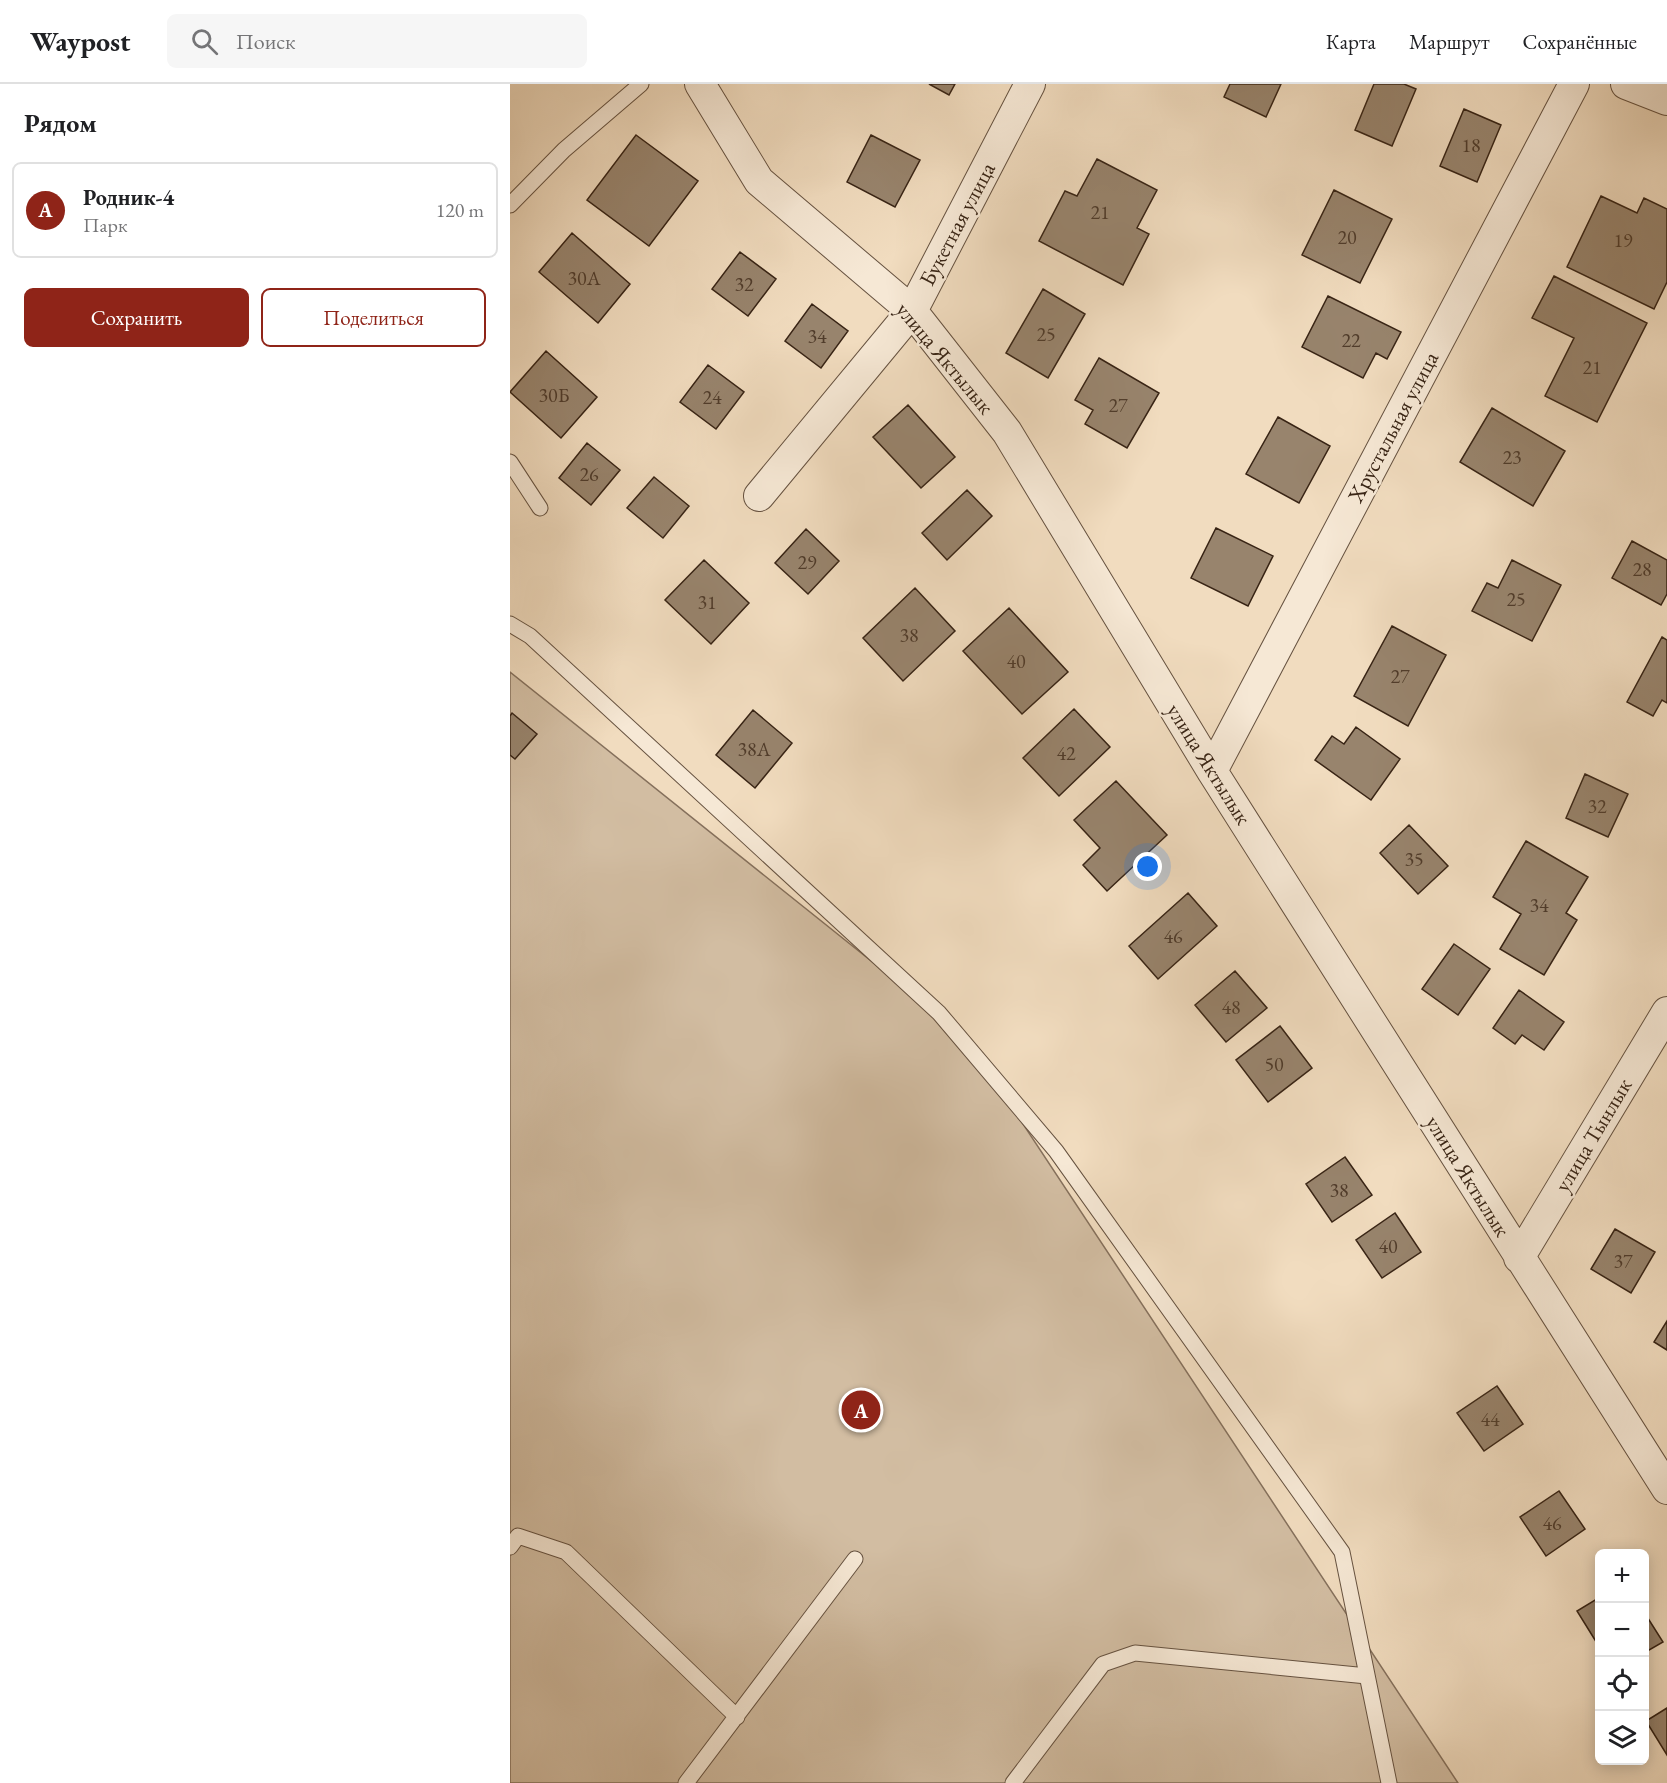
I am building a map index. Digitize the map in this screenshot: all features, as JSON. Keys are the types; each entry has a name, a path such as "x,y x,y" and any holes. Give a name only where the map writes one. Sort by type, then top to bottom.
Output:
{"street":[{"name":"улица Яктылык","path":"700,84 759,181 859,268 912,310 1007,432 1212,771 1667,1489"},
{"name":"Букетная улица","path":"759,496 912,310 1030,84"},
{"name":"Хрустальная улица","path":"1212,771 1574,84"},
{"path":"1626,84 1667,100"},
{"name":"улица Тынлык","path":"1519,1258 1667,1012"}],"lane":[{"path":"510,205 564,150 641,84"},
{"path":"510,462 540,508"},
{"path":"510,624 530,636 939,1013 1056,1151 1342,1552 1389,1783"},
{"path":"510,1547 518,1536 566,1552 737,1717"},
{"path":"686,1783 855,1559"},
{"path":"1013,1783 1103,1664 1135,1653 1367,1676"}],"shaded area":[{"path":"510,672 965,1036 1458,1783 510,1783"}],"building":[{"path":"929,84 955,84 949,95"},
{"path":"1230,84 1281,84 1266,117 1224,97"},
{"path":"1374,84 1404,84 1416,89 1392,146 1355,130"},
{"path":"1464,109 1501,125 1477,182 1440,166"},
{"path":"636,135 698,181 649,246 587,200"},
{"path":"871,135 920,160 895,207 847,182"},
{"path":"1097,159 1157,190 1137,228 1149,234 1123,285 1039,241 1065,191 1077,196"},
{"path":"1334,190 1392,219 1360,283 1302,255"},
{"path":"1601,196 1637,213 1644,198 1667,209 1667,282 1654,309 1567,267"},
{"path":"572,233 630,284 598,323 539,272"},
{"path":"740,252 776,279 748,316 712,289"},
{"path":"1554,276 1647,323 1597,422 1545,396 1574,338 1532,318"},
{"path":"1043,289 1085,314 1048,378 1006,353"},
{"path":"1328,296 1401,332 1387,359 1376,353 1363,378 1302,347"},
{"path":"812,304 848,331 821,368 785,341"},
{"path":"546,351 597,397 561,438 510,392"},
{"path":"1099,358 1159,393 1127,448 1085,424 1093,410 1075,400"},
{"path":"708,365 744,392 716,429 680,402"},
{"path":"908,405 955,457 921,488 873,437"},
{"path":"1492,408 1565,451 1533,506 1460,462"},
{"path":"1278,417 1330,446 1299,503 1246,474"},
{"path":"587,443 620,470 591,505 559,478"},
{"path":"654,477 689,506 663,538 627,508"},
{"path":"967,490 992,516 947,560 922,533"},
{"path":"1216,528 1273,556 1248,606 1191,578"},
{"path":"806,529 839,561 808,594 775,563"},
{"path":"1632,541 1667,560 1667,594 1661,605 1612,578"},
{"path":"704,560 749,603 711,644 665,600"},
{"path":"1512,560 1561,585 1532,641 1472,611 1487,583 1498,588"},
{"path":"915,588 955,631 903,681 863,638"},
{"path":"1009,608 1068,672 1022,714 963,651"},
{"path":"1392,626 1446,655 1408,726 1354,696"},
{"path":"1662,637 1667,640 1667,703 1662,700 1653,716 1627,702"},
{"path":"1074,709 1110,747 1059,796 1023,758"},
{"path":"753,710 792,743 755,788 716,755"},
{"path":"512,713 537,734 515,759 510,755 510,716"},
{"path":"1356,727 1400,759 1371,800 1315,760 1332,736 1344,744"},
{"path":"1585,774 1628,794 1608,837 1566,818"},
{"path":"1116,781 1167,835 1107,891 1083,865 1100,848 1074,820"},
{"path":"1409,825 1448,866 1418,894 1380,853"},
{"path":"1526,841 1588,877 1566,913 1577,920 1544,975 1500,949 1521,914 1493,897"},
{"path":"1188,893 1217,926 1158,979 1129,946"},
{"path":"1454,944 1490,969 1458,1015 1422,989"},
{"path":"1235,971 1267,1008 1226,1042 1195,1005"},
{"path":"1519,990 1564,1022 1544,1050 1522,1035 1515,1044 1493,1028"},
{"path":"1280,1026 1312,1068 1268,1102 1236,1060"},
{"path":"1345,1157 1372,1195 1332,1222 1306,1184"},
{"path":"1395,1213 1421,1252 1382,1278 1356,1240"},
{"path":"1615,1229 1655,1252 1631,1293 1591,1269"},
{"path":"1667,1321 1667,1350 1654,1342"},
{"path":"1497,1386 1523,1424 1484,1451 1457,1413"},
{"path":"1559,1491 1585,1529 1546,1556 1520,1517"},
{"path":"1595,1600 1595,1640 1577,1611"},
{"path":"1649,1620 1663,1642 1649,1650"},
{"path":"1667,1708 1667,1755 1649,1726 1649,1719"}],"place":[{"name":"Родник-4","path":"861,1410"}]}
